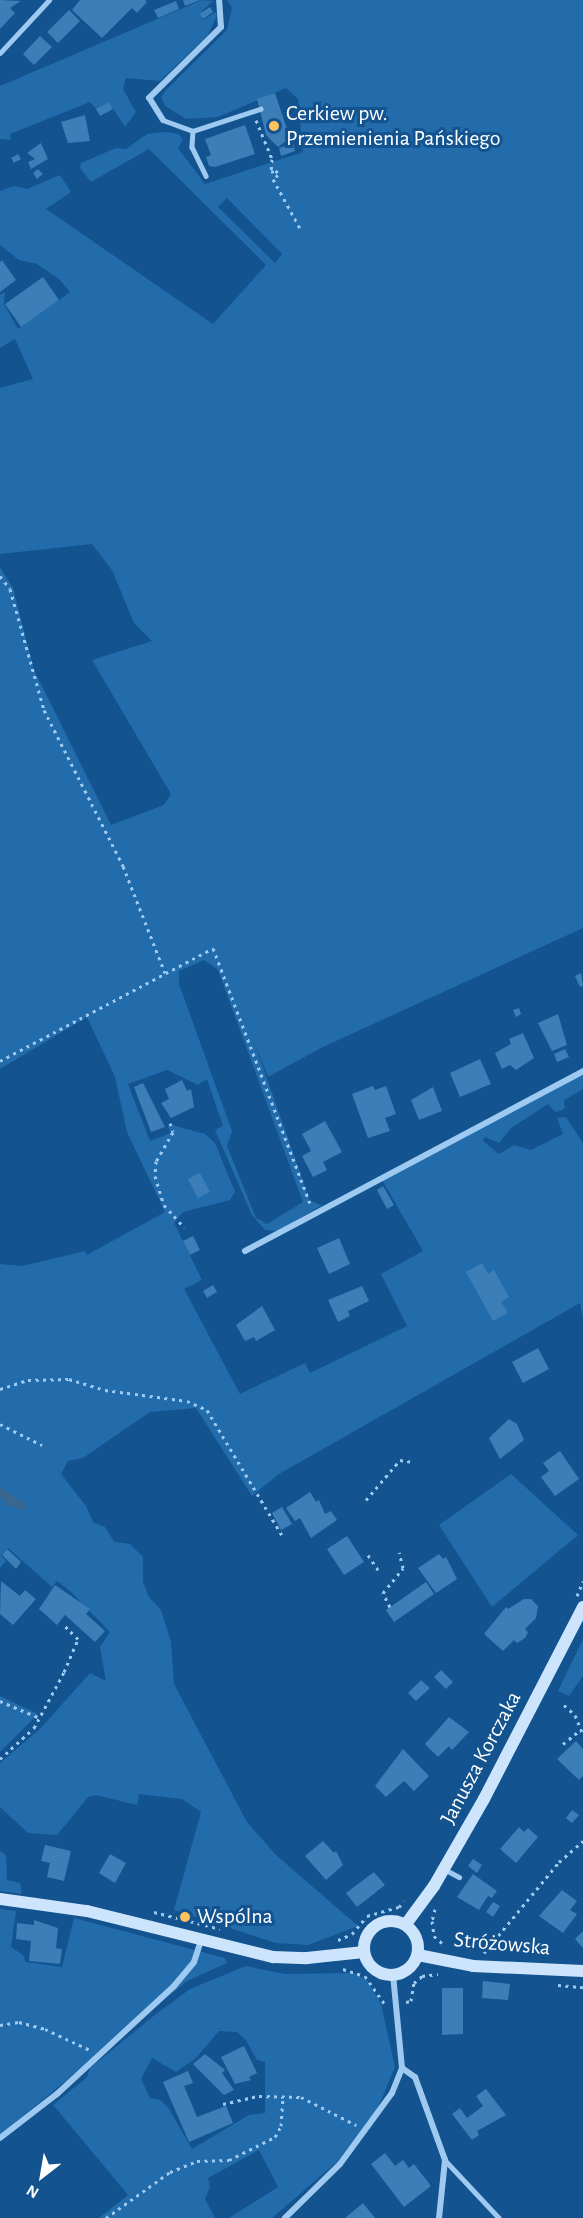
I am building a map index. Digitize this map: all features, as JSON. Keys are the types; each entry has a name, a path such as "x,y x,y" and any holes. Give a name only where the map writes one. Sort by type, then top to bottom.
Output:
{"street":[{"path":"163,120 149,98 221,27 219,0"},
{"path":"245,1251 583,1071"},
{"name":"Janusza Korczaka","path":"406,1924 444,1869 583,1607"},
{"path":"0,1899 87,1911 273,1957 364,1952"},
{"path":"382,1922 406,1924 417,1938 418,1955 409,1969 393,1975 375,1969 364,1952 365,1940 382,1922"},
{"path":"0,2138 99,2055 174,1986 194,1962 201,1940"},
{"name":"Stróżowska","path":"418,1955 473,1966 583,1971"},
{"path":"285,2218 340,2164 392,2093 402,2068 393,1975"},
{"path":"402,2068 415,2077 445,2160 439,2218"}],"lane":[{"path":"0,52 49,0"},
{"path":"163,120 193,131 260,109"},
{"path":"193,131 192,147 206,176"},
{"path":"444,1869 459,1877"},
{"path":"445,2160 500,2218"}],"path":[{"path":"252,112 272,159 270,172 276,170 278,175 273,179 302,232"},
{"path":"0,576 10,589 44,710 123,866 165,973"},
{"path":"0,1061 213,948 314,1214"},
{"path":"170,1123 173,1132 156,1161 154,1176 164,1205 184,1227"},
{"path":"0,1389 28,1380 69,1379 105,1390 187,1401 207,1410 282,1537"},
{"path":"0,1424 42,1445"},
{"path":"366,1500 400,1460 412,1462"},
{"path":"390,1607 383,1593 404,1568 399,1552"},
{"path":"368,1556 378,1570"},
{"path":"0,1759 18,1746 40,1718 78,1640 64,1625"},
{"path":"0,1701 40,1718"},
{"path":"564,1705 575,1715 579,1731 583,1735"},
{"path":"563,1744 579,1731"},
{"path":"473,1966 558,1862 583,1841"},
{"path":"1,2026 19,2022 45,2029 99,2055"},
{"path":"223,2104 259,2096 283,2096 311,2100 364,2131"},
{"path":"106,2218 170,2172 197,2161 229,2160 275,2137 281,2126 283,2096"}],"shaded area":[{"path":"202,0 213,1 199,14 203,20 216,12 217,16 208,35 160,81 126,78 123,89 136,112 125,127 109,102 96,109 90,102 10,134 11,140 0,139 0,86"},
{"path":"227,0 583,0 583,928 323,1047 268,1077 253,1039 310,1201 322,1205 278,1231 265,1230 252,1215 215,1130 223,1126 207,1079 198,1085 167,1070 128,1084 150,1141 171,1133 168,1127 172,1125 205,1134 215,1143 235,1192 230,1200 183,1212 174,1223 202,1280 184,1289 240,1394 305,1363 310,1373 407,1326 381,1274 423,1251 382,1180 583,1073 583,1089 564,1100 565,1108 555,1112 548,1104 511,1128 499,1143 485,1137 483,1141 499,1154 514,1145 531,1150 563,1134 557,1118 566,1117 583,1143 583,1318 580,1303 279,1474 252,1496 196,1408 150,1412 83,1458 68,1461 61,1474 86,1506 93,1522 105,1527 114,1542 130,1544 143,1557 143,1582 149,1597 161,1610 171,1642 174,1684 247,1822 276,1855 358,1926 308,1945 276,1943 174,1910 201,1812 182,1799 139,1794 137,1805 96,1795 88,1797 57,1835 28,1833 0,1807 0,1763 40,1729 90,1673 106,1681 100,1647 110,1632 70,1591 57,1581 52,1587 8,1548 1,1555 6,1561 0,1568 0,1264 22,1266 85,1251 87,1255 165,1212 127,1132 115,1077 87,1017 0,1069 0,567 13,588 34,670 111,825 164,805 171,794 92,660 152,641 134,623 112,570 92,544 0,554 0,388 33,379 15,339 0,348 0,295 5,292 4,304 18,329 70,292 59,279 37,264 19,260 0,245 0,191 14,186 27,189 60,175 71,192 46,209 213,324 266,265 149,149 91,182 80,168 81,163 116,148 126,149 147,134 165,132 179,134 183,140 178,148 205,184 303,152 298,99 286,88 218,117 186,119 165,106 161,97 227,30 232,8","holes":["227,198 282,254 275,263 218,207","204,960 218,970 303,1202 267,1224 256,1218 227,1146 232,1131 179,984 179,971"]},
{"path":"511,1474 578,1535 492,1607 439,1525"},
{"path":"0,1487 25,1503 25,1511 6,1505 0,1497"},
{"path":"583,1639 583,1676 569,1696 558,1691"},
{"path":"0,1696 38,1714 0,1752"},
{"path":"0,1851 6,1855 7,1880 20,1883 22,1894 0,1891"},
{"path":"0,1909 16,1911 11,1947 23,1955 26,1962 62,1967 74,1918 225,1958 227,1963 187,1981 0,2135"},
{"path":"246,1966 285,1974 354,1973 368,1981 381,2004 395,2067 378,2108 337,2162 272,2218 229,2218 278,2187 259,2150 208,2178 210,2187 205,2199 215,2218 99,2218 128,2195 53,2105 87,2077 90,2068 190,1989","holes":["219,2031 237,2032 245,2039 257,2060 265,2062 265,2113 249,2115 192,2149 168,2107 160,2100 150,2098 141,2079 152,2058 176,2072 196,2058"]}],"building":[{"path":"0,0 21,1 10,8 15,13 0,29"},
{"path":"80,0 145,0 147,2 137,13 132,8 102,38 72,10"},
{"path":"183,0 200,0 185,6"},
{"path":"176,1 179,9 158,18 154,10"},
{"path":"210,7 213,12 203,19 199,14"},
{"path":"69,10 80,21 58,43 47,32"},
{"path":"40,36 52,47 34,65 23,54"},
{"name":"Cerkiew pw. Przemienienia Pańskiego","path":"275,93 290,138 278,147 266,135 257,99"},
{"path":"109,102 113,109 100,116 96,109"},
{"path":"85,115 90,141 68,143 61,122"},
{"path":"245,125 255,154 215,167 209,166 206,157 211,155 205,139"},
{"path":"41,143 48,159 31,169 28,162 35,159 27,153"},
{"path":"293,144 295,151 281,156 279,148"},
{"path":"18,154 21,159 14,163 11,158"},
{"path":"38,169 43,174 37,179 33,173"},
{"path":"2,260 16,280 0,292 0,262"},
{"path":"43,277 59,300 21,327 5,304"},
{"path":"581,973 583,986 580,987 575,976"},
{"path":"519,1008 521,1014 516,1017 513,1010"},
{"path":"558,1014 567,1045 552,1051 538,1023"},
{"path":"523,1033 534,1058 516,1070 510,1065 502,1069 495,1053 511,1044 509,1039"},
{"path":"565,1049 569,1057 557,1062 554,1054"},
{"path":"480,1059 491,1084 460,1097 450,1073"},
{"path":"182,1080 187,1091 191,1089 194,1107 171,1118 161,1103 169,1099 165,1089"},
{"path":"143,1083 165,1127 151,1132 134,1087"},
{"path":"373,1086 375,1090 386,1086 396,1114 385,1118 390,1131 368,1138 352,1094"},
{"path":"433,1087 442,1111 419,1120 411,1100"},
{"path":"325,1121 342,1152 323,1162 327,1170 313,1177 302,1156 311,1151 302,1134"},
{"path":"200,1173 210,1192 198,1198 188,1179"},
{"path":"383,1186 394,1205 387,1209 377,1190"},
{"path":"193,1236 200,1250 190,1255 183,1241"},
{"path":"339,1238 350,1264 329,1274 317,1248"},
{"path":"482,1263 488,1274 494,1270 509,1297 501,1302 508,1313 493,1321 466,1272"},
{"path":"213,1285 217,1292 207,1298 203,1291"},
{"path":"362,1286 369,1301 348,1311 350,1316 338,1322 328,1300"},
{"path":"262,1306 275,1330 256,1341 254,1337 245,1341 236,1325"},
{"path":"538,1348 549,1369 523,1383 512,1362"},
{"path":"509,1419 517,1424 524,1440 500,1459 489,1438"},
{"path":"560,1451 579,1479 555,1496 541,1477 549,1471 543,1463"},
{"path":"310,1492 316,1502 319,1500 325,1514 331,1511 337,1520 311,1538 300,1518 295,1521 286,1508"},
{"path":"282,1507 292,1524 281,1530 272,1513"},
{"path":"347,1536 364,1562 344,1575 327,1549"},
{"path":"7,1549 21,1562 16,1569 2,1555"},
{"path":"439,1554 443,1559 446,1557 457,1579 436,1593 418,1568"},
{"path":"1,1581 20,1596 25,1590 36,1599 13,1625 0,1614"},
{"path":"426,1582 434,1594 394,1622 386,1610"},
{"path":"55,1585 90,1609 86,1614 105,1631 95,1642 65,1615 57,1625 39,1609"},
{"path":"524,1599 531,1599 538,1606 536,1618 525,1629 528,1632 525,1638 517,1643 514,1640 503,1651 484,1634 506,1607 508,1609"},
{"path":"441,1670 453,1682 446,1689 434,1677"},
{"path":"421,1680 430,1688 416,1701 408,1693"},
{"path":"449,1717 469,1732 452,1750 449,1746 438,1757 425,1744"},
{"path":"576,1741 583,1749 583,1776 579,1780 557,1759"},
{"path":"403,1749 429,1776 414,1791 404,1781 386,1797 375,1786"},
{"path":"572,1810 579,1815 572,1823 566,1818"},
{"path":"519,1827 524,1832 528,1828 538,1837 516,1863 500,1849"},
{"path":"323,1841 334,1853 336,1851 343,1865 326,1880 305,1856"},
{"path":"45,1845 71,1851 64,1881 47,1877 50,1863 41,1861"},
{"path":"110,1854 126,1863 115,1883 99,1873"},
{"path":"473,1859 482,1865 477,1873 468,1866"},
{"path":"374,1872 385,1885 357,1907 346,1893"},
{"path":"473,1874 497,1891 492,1898 488,1896 479,1910 457,1897"},
{"path":"562,1890 577,1901 570,1910 577,1914 563,1933 539,1916"},
{"path":"493,1902 500,1906 493,1917 486,1912"},
{"path":"34,1920 58,1928 56,1948 62,1949 60,1964 29,1961 31,1941 16,1939 17,1923 34,1925"},
{"path":"583,1931 583,1948 575,1939"},
{"path":"483,1981 510,1984 508,2000 482,1998"},
{"path":"442,1988 463,1988 463,2034 442,2035"},
{"path":"244,2046 257,2073 249,2077 251,2080 235,2084 221,2057"},
{"path":"205,2054 225,2070 222,2073 234,2090 224,2095 193,2064"},
{"path":"188,2071 193,2083 184,2086 197,2117 226,2106 233,2123 189,2142 163,2082"},
{"path":"486,2089 506,2115 477,2131 479,2135 472,2140 452,2114 460,2108 467,2118 483,2106 476,2096"},
{"path":"385,2153 395,2166 403,2160 409,2168 414,2164 431,2186 404,2207 371,2164"},
{"path":"363,2203 375,2218 345,2218"}],"place":[{"name":"Cerkiew pw. Przemienienia Pańskiego","path":"274,126"},
{"name":"Wspólna","path":"185,1917"}]}
